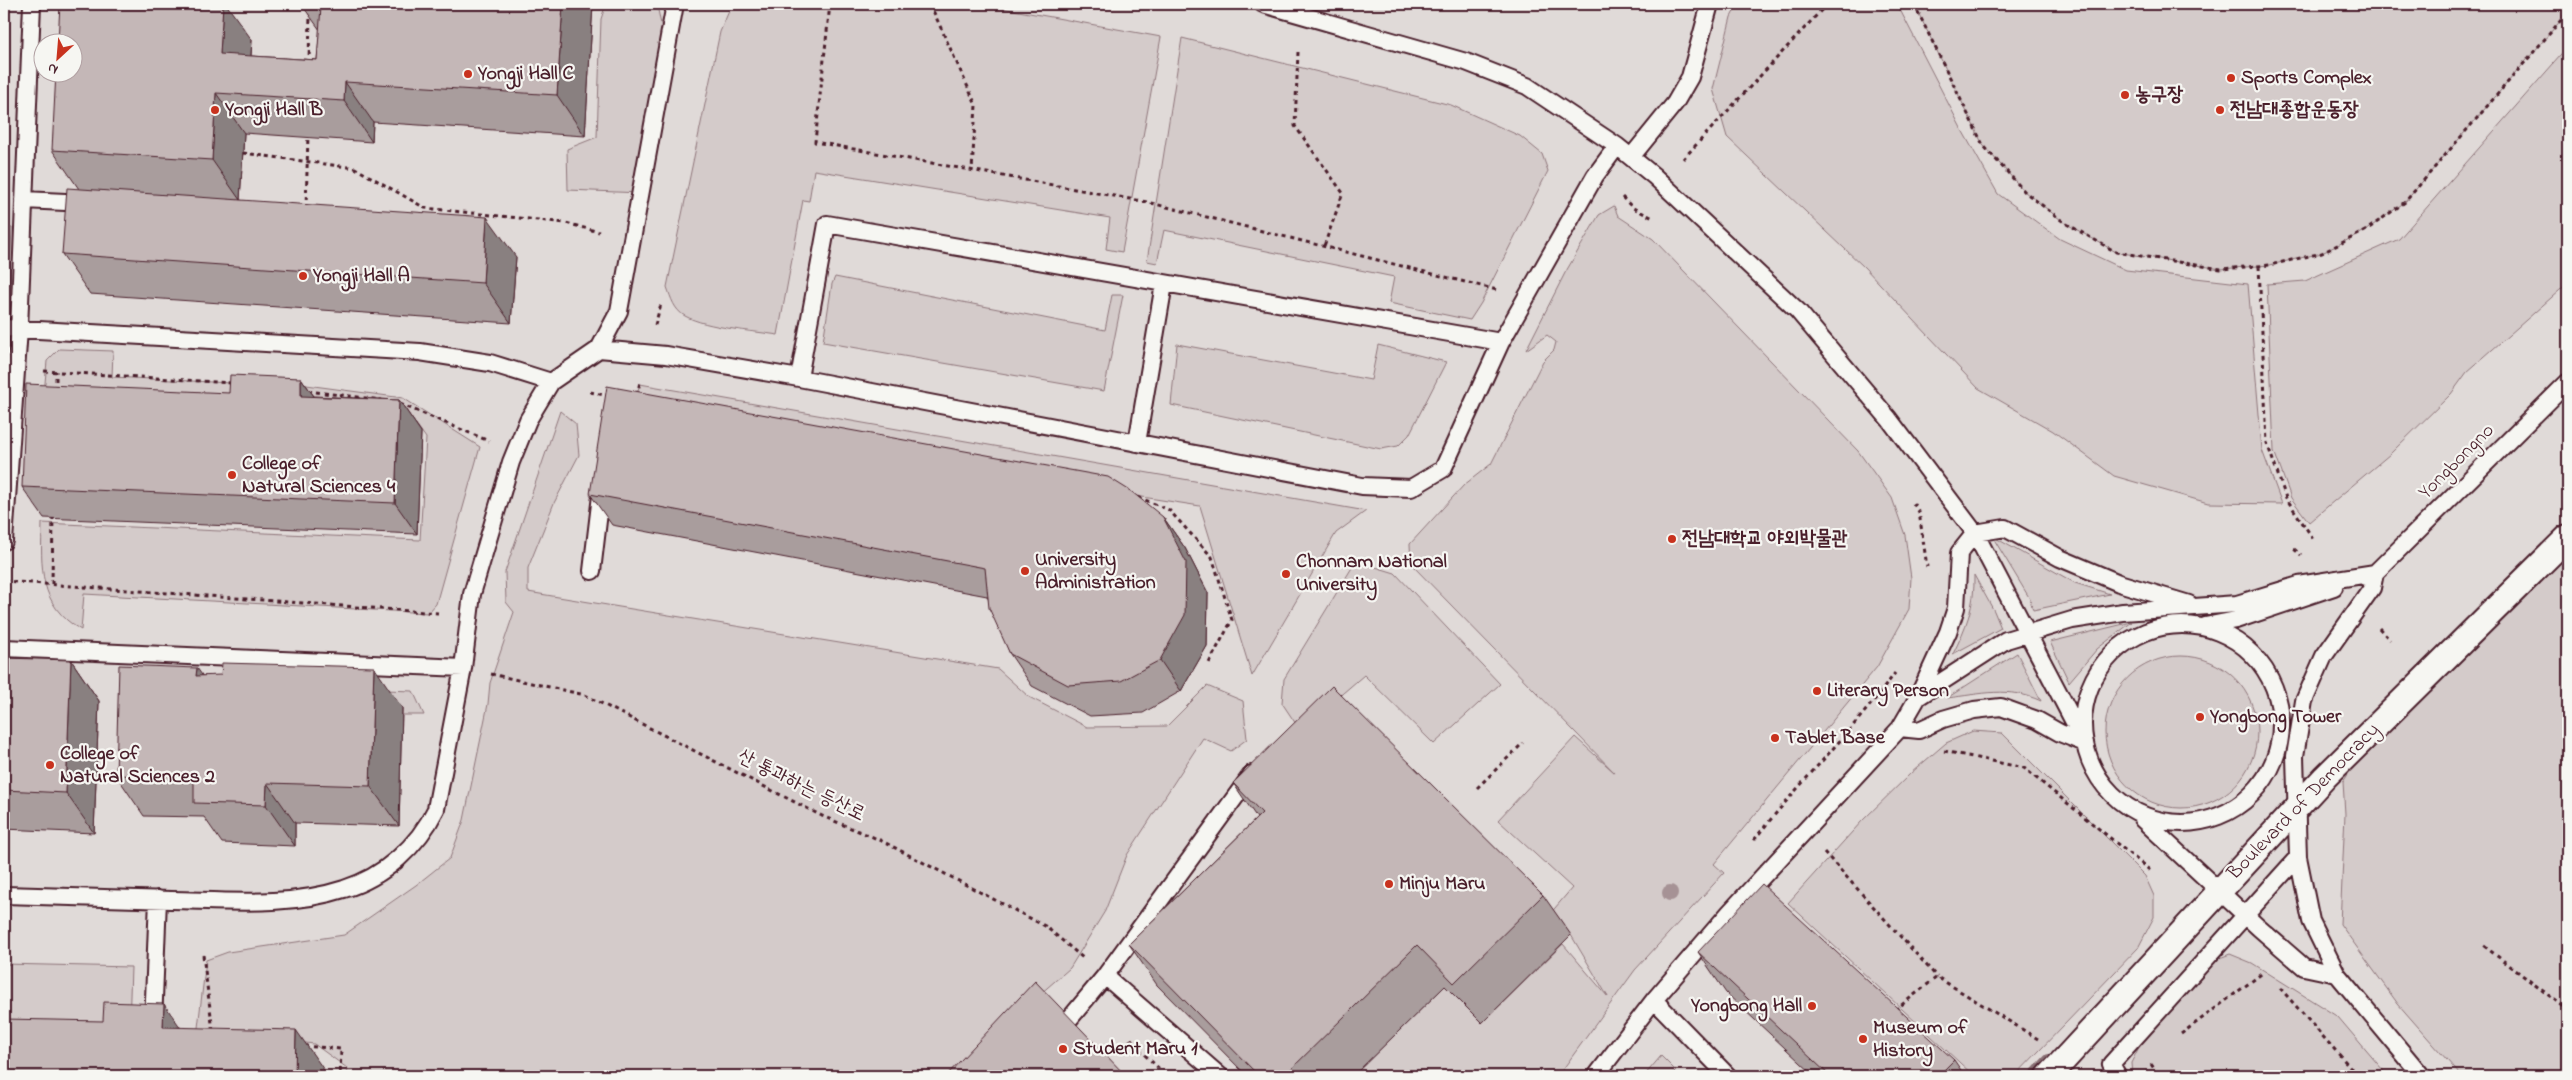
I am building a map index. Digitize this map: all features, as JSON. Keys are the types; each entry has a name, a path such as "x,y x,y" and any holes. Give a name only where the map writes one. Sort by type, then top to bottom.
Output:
{"street":[{"name":"Boulevard of Democracy","path":"2049,1076 2332,770 2568,537"}],"lane":[{"path":"4,541 16,369 11,328 24,200 32,4"},
{"path":"4,896 250,902 302,898 345,889 385,869 411,847 426,830 436,809 463,668 472,594 485,543 511,462 528,420 552,382 600,349 619,311 675,4"},
{"path":"1263,4 1466,62 1527,86 1632,156 1798,312 1889,419 1975,533 2085,743"},
{"path":"1632,156 1675,103 1690,77 1710,4"},
{"path":"600,349 666,355 799,378 1362,486 1411,488 1443,469 1501,342 1595,176 1617,146"},
{"path":"24,200 93,199"},
{"path":"799,378 827,224 1501,342"},
{"path":"1137,443 1164,284"},
{"path":"11,328 420,352 490,363 552,382"},
{"name":"Yongbongno","path":"2375,573 2568,382"},
{"path":"592,571 604,475"},
{"path":"1596,1076 1654,1000 1729,913 1900,728 1918,697 1948,632 1956,608 1959,553 1975,533 2005,528 2060,558 2119,583 2201,607"},
{"path":"1918,697 2006,640 2072,620 2148,610 2237,604 2299,585 2375,573"},
{"path":"2148,610 2195,627 2236,620 2375,573"},
{"path":"2375,573 2372,588 2324,656 2304,701 2295,756 2298,857 2311,921 2337,974 2422,1076"},
{"path":"2282,733 2273,766 2254,795 2226,815 2193,824 2158,822 2127,808 2103,786 2088,758 2082,727 2086,695 2100,667 2122,644 2151,630 2182,624 2214,630 2242,645 2264,668 2279,699 2282,733 2296,778"},
{"path":"4,648 463,668"},
{"path":"1900,728 1919,730 1943,719 1974,710 2000,707 2037,720 2060,733 2085,743"},
{"path":"1046,1048 1105,976 1253,772"},
{"path":"2134,811 2245,915 2304,967 2337,974"},
{"path":"2118,1076 2111,1064 2298,857"},
{"path":"152,1043 158,899"},
{"path":"1105,976 1220,1076"},
{"path":"1654,1000 1728,1076"}],"path":[{"path":"309,72 310,4"},
{"path":"830,4 815,142 1147,202 1499,290"},
{"path":"930,4 976,105 972,170"},
{"path":"1683,160 1827,4"},
{"path":"1914,4 1983,145 2025,192 2066,224 2116,252 2221,269 2259,266 2322,253 2365,231 2405,202 2568,12"},
{"path":"1298,52 1295,126 1343,193 1324,246"},
{"path":"306,216 308,126"},
{"path":"243,153 355,168 425,208 566,223 599,232"},
{"path":"1622,197 1633,208 1657,219"},
{"path":"2259,266 2267,443 2286,498 2314,540"},
{"path":"16,369 241,383"},
{"path":"56,372 56,391"},
{"path":"298,390 384,400"},
{"path":"394,401 491,442"},
{"path":"1908,495 1918,512 1927,573"},
{"path":"1130,496 1169,510 1212,557 1232,620 1209,663"},
{"path":"52,584 54,507"},
{"path":"4,581 438,613"},
{"name":"산 통과하는 등산로","path":"463,668 585,695 822,816 880,840 1045,926 1105,976"},
{"path":"1750,845 1781,806 1872,705 1897,669"},
{"path":"1477,788 1523,743"},
{"path":"1940,750 2024,768 2158,877"},
{"path":"1822,850 1937,977 2042,1041"},
{"path":"2226,936 2271,978"},
{"path":"2484,946 2568,1010"},
{"path":"203,955 215,1040"},
{"path":"2179,1035 2265,971"},
{"path":"1889,1015 1937,977"},
{"path":"2277,985 2358,1076"},
{"path":"1130,1041 1167,1076"},
{"path":"302,1046 341,1049 340,1076"},
{"path":"2147,1059 2159,1076"}],"shaded area":[{"name":"Chonnam National University","path":"4,4 2568,4 2568,1076 4,1076"},
{"path":"606,4 651,4 658,10 662,29 641,193 568,190 567,149 597,137 601,19"},
{"path":"732,4 980,4 1161,37 1122,252 1106,249 1110,218 814,170 809,201 803,200 778,335 718,326 685,316 676,307 667,287 720,32"},
{"path":"1738,4 1897,4 1962,130 1998,194 2060,239 2126,270 2248,284 2262,450 2282,504 2208,503 2114,476 2053,431 1978,388 1864,267 1727,137 1713,89 1731,17"},
{"name":"Sports Complex","path":"1914,4 2568,4 2568,12 2405,202 2365,231 2322,253 2270,265 2221,269 2116,252 2065,223 2025,192 1983,145"},
{"path":"1182,38 1451,105 1520,136 1542,154 1548,171 1481,303 1470,320 1389,303 1394,277 1164,230 1157,263 1147,261"},
{"path":"2568,47 2568,283 2467,372 2451,394 2390,454 2309,522 2291,498 2274,451 2267,284 2305,281 2399,239"},
{"path":"1614,206 1618,216 1653,239 1858,451 1892,498 1905,535 1911,578 1909,609 1877,667 1714,864 1724,873 1635,970 1558,1076 1353,1076 1445,986 1482,1023 1563,944 1608,997 1571,935 1549,915 1572,888 1498,820 1575,737 1615,773 1411,564 1410,544 1464,485 1491,464 1543,361 1554,350 1556,342 1547,335 1526,350 1565,273 1599,215"},
{"path":"4,227 12,228 8,308 4,308"},
{"path":"835,277 1105,330 1112,295 1123,295 1104,391 823,342 832,284"},
{"path":"1177,344 1371,380 1378,345 1446,362 1409,435 1398,446 1381,449 1171,405"},
{"path":"59,349 113,351 112,377 251,384 247,417 43,405 47,361"},
{"path":"299,384 403,398 480,447 436,604 428,613 84,594 81,630 67,620 57,609 45,584 42,555 42,523 420,540 426,438 416,424 298,401"},
{"path":"640,384 1366,511 1336,533 1252,676 1200,506 629,417"},
{"path":"560,411 576,424 579,455 554,503 528,568 528,592 998,669 1029,697 1087,727 1167,726 1207,686 1243,701 1247,739 1231,751 1203,738 1127,855 1105,911 1070,968 994,1034 965,1076 347,1076 347,1068 314,1044 232,1034 195,1053 206,960 228,952 344,935 416,885 450,858 464,820 488,704 490,683 514,612 506,602 505,572"},
{"path":"1992,536 2075,583 2110,594 2033,610 2030,599"},
{"path":"2568,555 2568,1076 2461,1076 2398,1004 2340,924 2345,814 2343,782 2354,765"},
{"path":"1356,561 1395,573 1500,684 1434,744 1364,675 1300,730 1282,703 1284,679"},
{"path":"1974,575 2001,628 1953,654 1969,616 1973,597"},
{"path":"2132,622 2097,649 2069,682 2050,642"},
{"path":"2017,653 2041,701 2029,696 2006,692 1947,698"},
{"path":"2181,656 2196,657 2210,662 2235,678 2251,703 2256,717 2256,747 2251,761 2235,786 2210,802 2196,807 2181,808 2166,807 2152,802 2127,786 2111,761 2106,747 2105,732 2106,717 2111,703 2127,678 2152,662 2166,657"},
{"path":"278,686 413,691 424,715 402,715"},
{"path":"1973,731 2002,733 2145,876 2154,896 2154,917 2138,948 2015,1076 1974,1076 1788,903 1862,821 1911,773 1946,743"},
{"path":"2230,954 2252,963 2338,1017 2388,1076 2132,1076 2131,1063 2140,1045 2217,959"},
{"path":"4,964 131,967 128,1055 4,1051"},
{"path":"1661,1056 1676,1071 1671,1076 1644,1076"}],"building":[{"path":"60,4 223,4 220,54 317,60 321,7 302,4 563,4 557,95 345,82 344,101 216,93 212,160 52,150 55,82 82,82 82,32 59,32"},
{"path":"67,188 487,217 483,283 62,254"},
{"name":"College of Natural Sciences 4","path":"230,375 301,378 301,396 399,400 395,503 22,487 26,384 229,393"},
{"name":"University Administration","path":"607,386 1108,477 1132,492 1163,517 1186,562 1185,615 1160,660 1121,681 1068,685 1010,654 989,608 985,568 590,494"},
{"path":"4,658 71,660 66,793 4,790"},
{"path":"222,663 374,667 370,786 267,783 266,805 194,803 194,777 116,775 119,665 197,668 196,676 221,675"},
{"name":"Minju Maru","path":"1332,686 1543,895 1454,983 1417,945 1284,1076 1259,1076 1129,944 1262,813 1233,783"},
{"name":"Yongbong Hall","path":"1762,884 1954,1060 1938,1076 1830,1076 1698,952"},
{"path":"1035,981 1126,1076 946,1076"},
{"path":"104,1002 164,1004 163,1027 296,1030 295,1076 4,1076 4,1019 103,1021"}],"waterway":[{"path":"2034,1076 2049,1060"}],"place":[{"name":"Yongji Hall C","path":"468,74"},
{"name":"Sports Complex","path":"2231,78"},
{"name":"농구장","path":"2125,95"},
{"name":"Yongji Hall B","path":"215,110"},
{"name":"전남대종합운동장","path":"2220,110"},
{"name":"Yongji Hall A","path":"303,276"},
{"name":"College of Natural Sciences 4","path":"232,475"},
{"name":"전남대학교 야외박물관","path":"1672,539"},
{"name":"University Administration","path":"1025,571"},
{"name":"Chonnam National University","path":"1286,574"},
{"name":"Literary Person","path":"1817,691"},
{"name":"Yongbong Tower","path":"2200,717"},
{"name":"Tablet Base","path":"1775,738"},
{"name":"College of Natural Sciences 2","path":"50,765"},
{"name":"Minju Maru","path":"1389,884"},
{"name":"Yongbong Hall","path":"1812,1006"},
{"name":"Museum of History","path":"1863,1039"},
{"name":"Student Maru 1","path":"1063,1049"}]}
